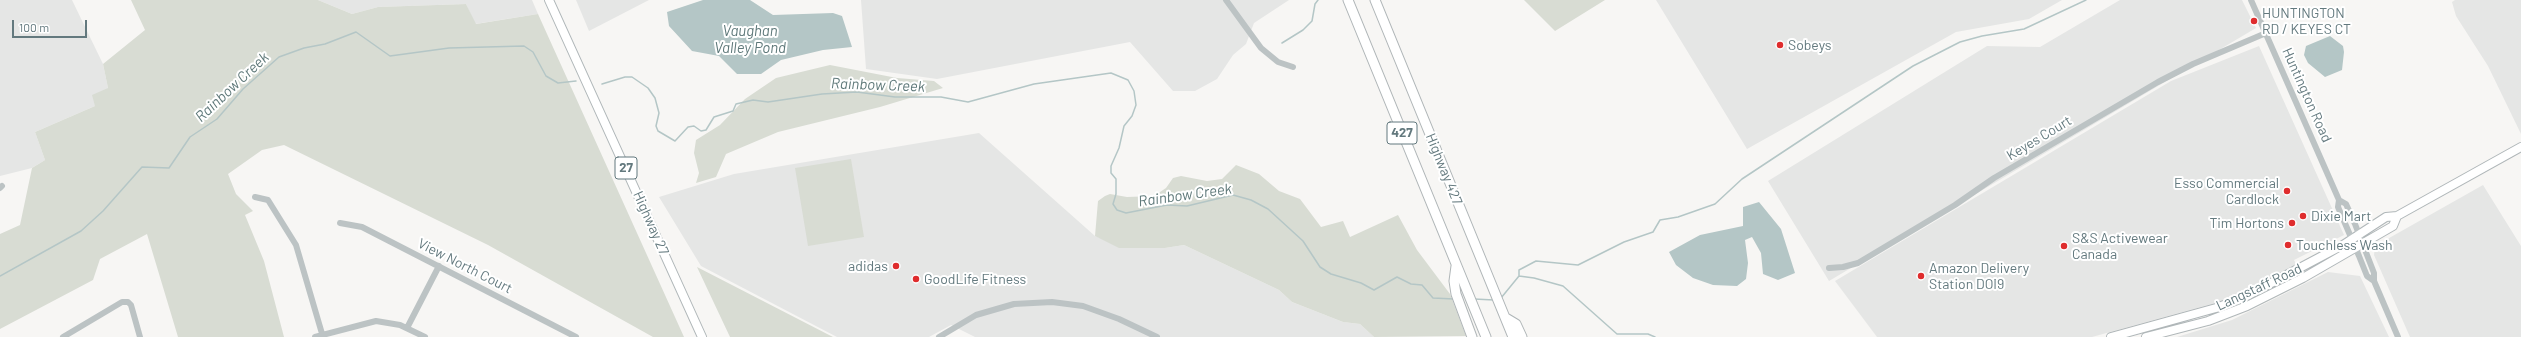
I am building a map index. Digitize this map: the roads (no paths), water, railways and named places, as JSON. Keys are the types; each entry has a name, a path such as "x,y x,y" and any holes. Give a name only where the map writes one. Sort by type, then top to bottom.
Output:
{"highway":[{"name":"Highway 427","path":"1348,0 1486,337"},
{"name":"Highway 427","path":"1375,0 1513,337"},
{"path":"1456,266 1456,289 1472,337"},
{"path":"1506,318 1516,324 1522,337"}],"main road":[{"name":"Highway 27","path":"549,0 702,337"},
{"name":"Langstaff Road","path":"2146,337 2208,321 2247,306 2357,241 2386,217 2397,216 2521,147"},
{"name":"Langstaff Road","path":"2111,337 2213,309 2244,298 2357,241"}],"street":[{"path":"1226,0 1262,48 1278,62 1293,67"},
{"name":"Huntington Road","path":"2251,0 2339,200 2338,207 2374,273 2374,281 2398,337"},
{"name":"Keyes Court","path":"1829,268 1843,267 1858,263 1955,205 1994,178 2158,82 2193,64 2266,33"},
{"path":"255,197 268,200 296,245 322,336"},
{"name":"View North Court","path":"340,223 362,227 576,337"},
{"path":"407,328 439,266"},
{"path":"63,337 122,302 128,302 131,305 140,337"},
{"path":"939,337 976,315 1014,304 1052,302 1083,306 1119,319 1158,337"},
{"path":"315,337 376,322 393,323 425,337"}],"water":[{"name":"Vaughan Valley Pond","path":"703,0 750,0 773,15 833,13 842,16 852,47 823,50 781,60 761,74 737,74 719,56 692,51 669,26 667,12"},
{"path":"2330,36 2343,46 2344,52 2342,70 2325,77 2308,63 2304,55 2306,46"},
{"path":"1759,202 1781,229 1795,273 1778,280 1763,274 1761,253 1752,237 1745,240 1748,263 1746,279 1737,286 1713,285 1693,278 1676,265 1669,252 1700,235 1743,226 1743,207"}],"waterway":[{"path":"1282,43 1303,30 1312,21 1315,4 1318,0"},
{"path":"1519,276 1519,270 1536,261 1578,265 1624,242 1653,232 1660,220 1678,217 1715,204 1742,179 1913,66 1960,42 1982,36 2024,29 2086,0"},
{"name":"Rainbow Creek","path":"0,276 81,231 103,211 142,167 169,168 190,137 217,119 243,89 279,57 304,48 325,44 356,32 390,56 449,48 524,46 533,52 546,76 558,83 576,81"},
{"name":"Rainbow Creek","path":"602,84 625,77 632,77 648,88 655,98 659,113 656,126 658,131 675,141 688,127 694,126 701,131 706,130 714,117 733,111 736,104 753,100 768,102 822,94 857,92 895,97 941,97 968,102 1034,84 1111,73 1128,80 1134,91 1136,105 1132,116 1124,126 1119,148 1111,166 1111,173 1116,179 1116,194 1113,204 1117,210 1126,213 1167,205 1187,206 1233,195 1251,200 1268,209 1303,241 1320,267 1331,274 1361,283 1374,290 1397,277 1411,284 1422,285 1433,298 1454,299"},
{"name":"Rainbow Creek","path":"1519,276 1534,278 1563,286 1617,334 1648,334 1655,337"},
{"name":"Rainbow Creek","path":"1501,298 1519,276"},
{"name":"Rainbow Creek","path":"1474,299 1494,300"}],"place":[{"name":"HUNTINGTON RD / KEYES CT","path":"2254,21"},
{"name":"Sobeys","path":"1780,45"},
{"name":"Esso Commercial Cardlock","path":"2287,191"},
{"name":"Dixie Mart","path":"2303,216"},
{"name":"Tim Hortons","path":"2292,223"},
{"name":"Touchless Wash","path":"2288,245"},
{"name":"S&S Activewear Canada","path":"2064,246"},
{"name":"adidas","path":"896,266"},
{"name":"Amazon Delivery Station DOI9","path":"1921,276"},
{"name":"GoodLife Fitness","path":"916,279"}]}
